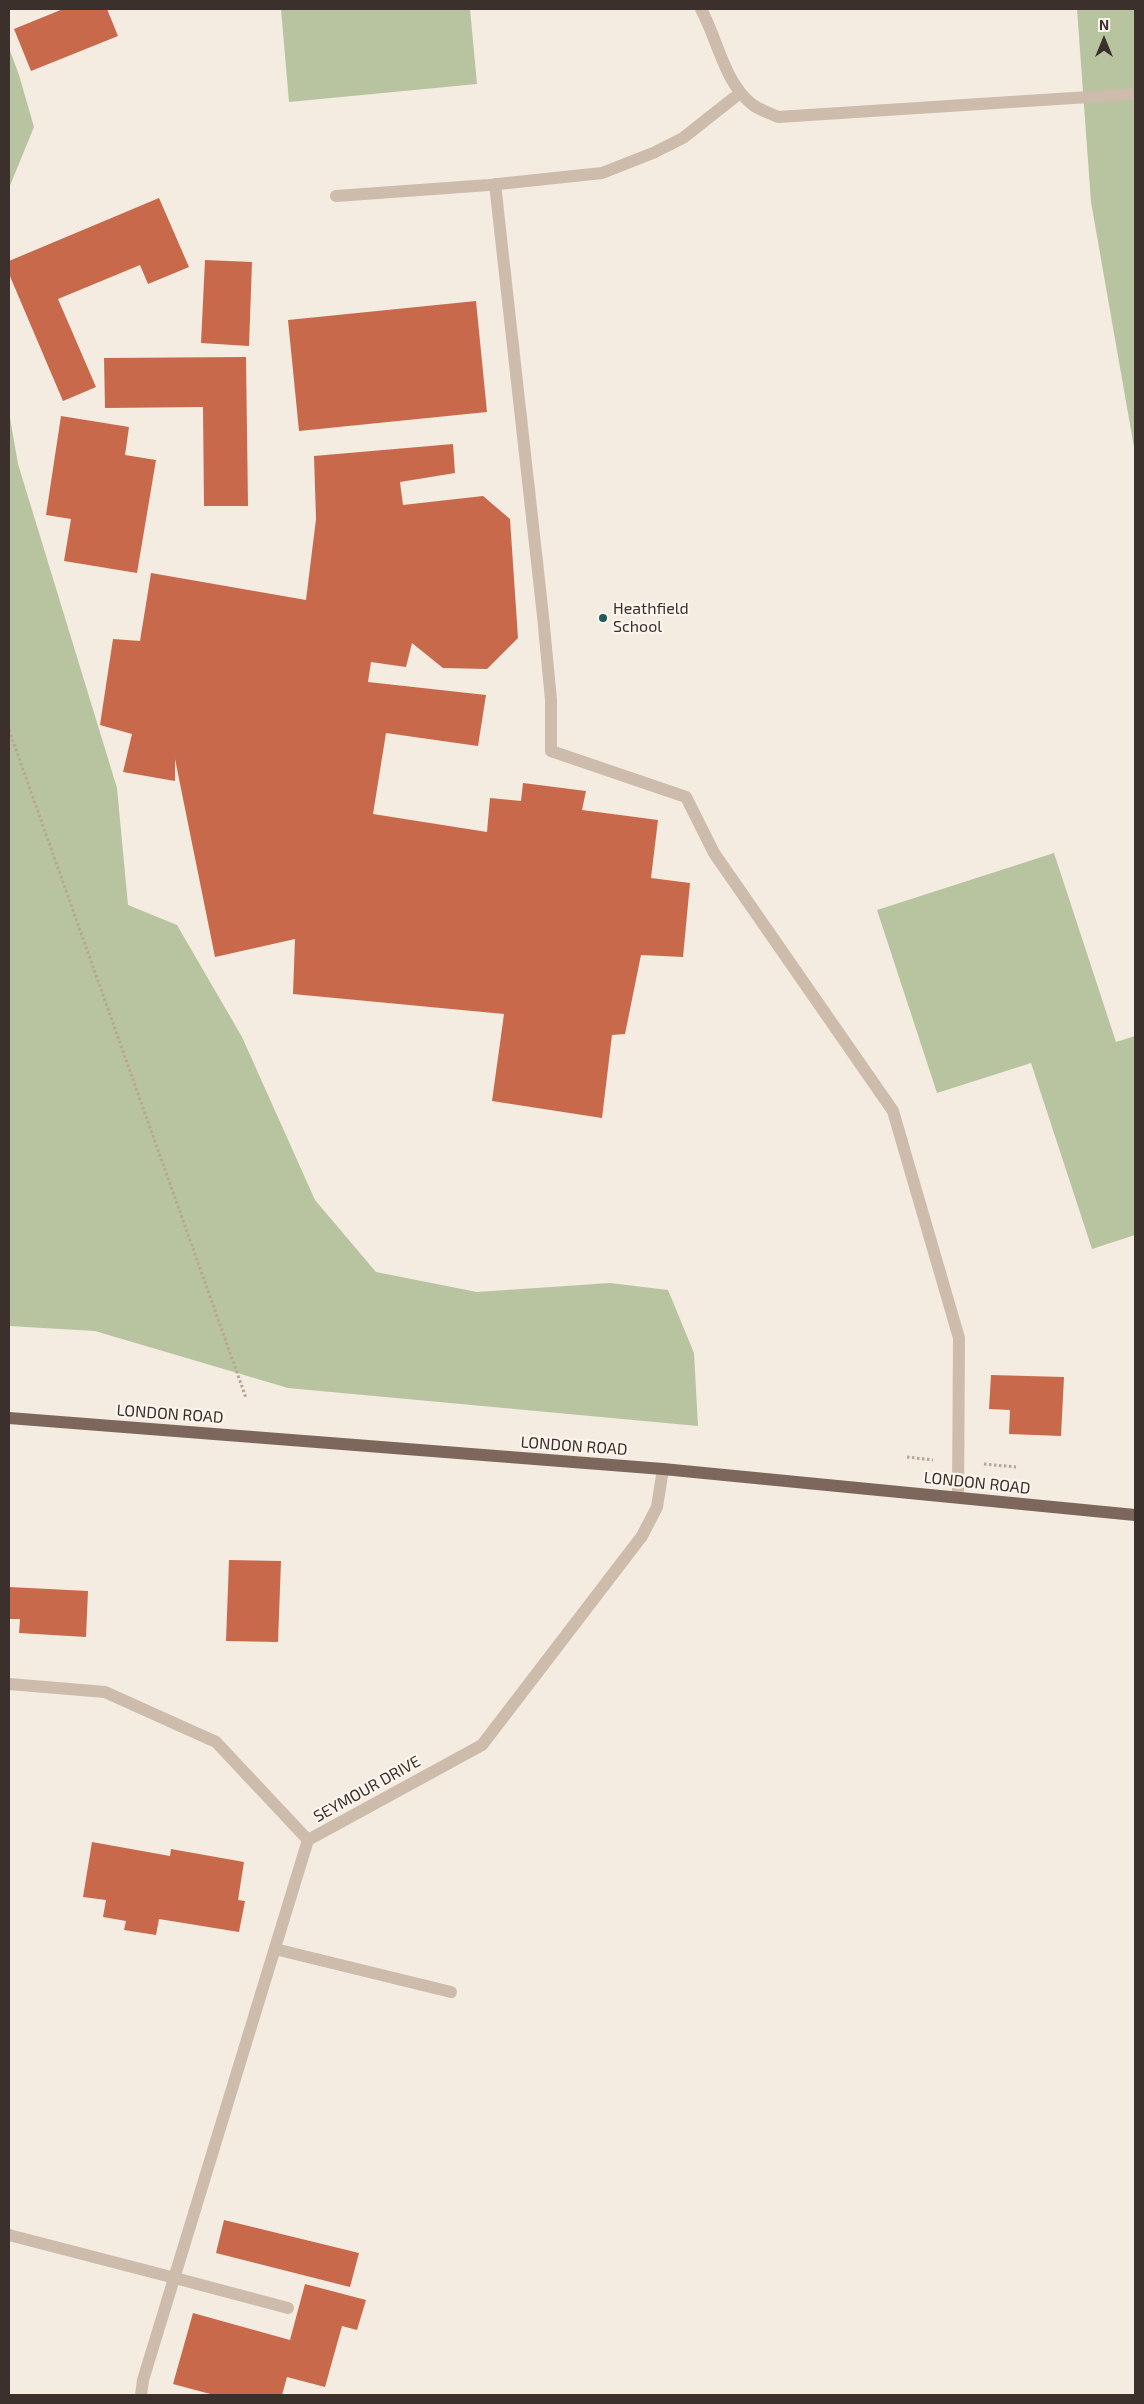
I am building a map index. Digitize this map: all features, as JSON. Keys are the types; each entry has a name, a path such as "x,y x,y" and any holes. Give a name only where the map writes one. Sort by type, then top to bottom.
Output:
{"main road":[{"name":"LONDON ROAD","path":"9,1418 663,1469 1135,1515"}],"street":[{"path":"701,9 711,27 724,64 740,93 754,106 778,116 1135,94"},
{"path":"336,196 495,184 602,173 653,153 683,138 740,93"},
{"path":"495,184 543,616 551,700 551,751 686,797 714,853 893,1111 959,1338 958,1497"},
{"name":"SEYMOUR DRIVE","path":"141,2395 308,1840 482,1745 642,1536 657,1507 663,1469"},
{"path":"9,1684 104,1692 216,1742 308,1840"},
{"path":"275,1949 451,1992"},
{"path":"9,2235 288,2308"}],"path":[{"path":"9,730 246,1398"}],"green space":[{"path":"281,9 470,9 477,84 289,102"},
{"path":"1077,9 1135,9 1135,453 1091,202"},
{"path":"9,48 34,127 9,188"},
{"path":"9,412 18,464 117,788 128,905 177,925 242,1037 315,1200 376,1272 477,1292 610,1283 668,1290 694,1353 698,1426 288,1388 95,1331 9,1326"},
{"path":"1054,853 1116,1042 1135,1036 1135,1235 1092,1249 1031,1063 937,1093 877,910"}],"building":[{"path":"63,9 107,9 118,36 31,71 14,29"},
{"path":"159,198 189,267 148,284 140,265 58,299 96,387 63,401 9,274 9,261"},
{"path":"205,260 252,262 249,346 201,343"},
{"path":"476,301 487,412 299,431 288,320"},
{"path":"246,357 248,506 204,506 203,407 105,408 104,358"},
{"path":"61,416 129,427 125,455 156,460 137,573 64,561 71,519 46,515"},
{"path":"453,444 455,473 400,482 403,505 483,496 510,519 518,638 487,669 443,668 412,643 406,667 371,662 368,682 486,695 478,746 386,733 373,814 487,832 490,798 521,801 523,783 586,791 582,810 658,820 651,878 690,883 683,957 641,955 625,1034 612,1035 602,1118 492,1101 504,1014 293,994 295,939 215,957 175,759 175,781 123,772 132,734 100,725 113,639 140,641 151,573 306,600 316,519 314,456"},
{"path":"991,1375 1064,1377 1061,1436 1009,1434 1010,1410 989,1409"},
{"path":"229,1560 281,1561 278,1642 226,1641"},
{"path":"9,1587 88,1591 86,1637 19,1633 20,1619 9,1619"},
{"path":"92,1842 170,1856 171,1849 244,1862 238,1900 245,1901 239,1932 159,1919 156,1935 124,1930 126,1921 103,1917 106,1900 83,1897"},
{"path":"224,2220 359,2253 350,2287 216,2253"},
{"path":"305,2284 366,2300 357,2330 342,2326 325,2387 287,2377 282,2395 214,2395 173,2384 193,2313 290,2340"}],"place":[{"name":"Heathfield School","path":"603,618"}]}
